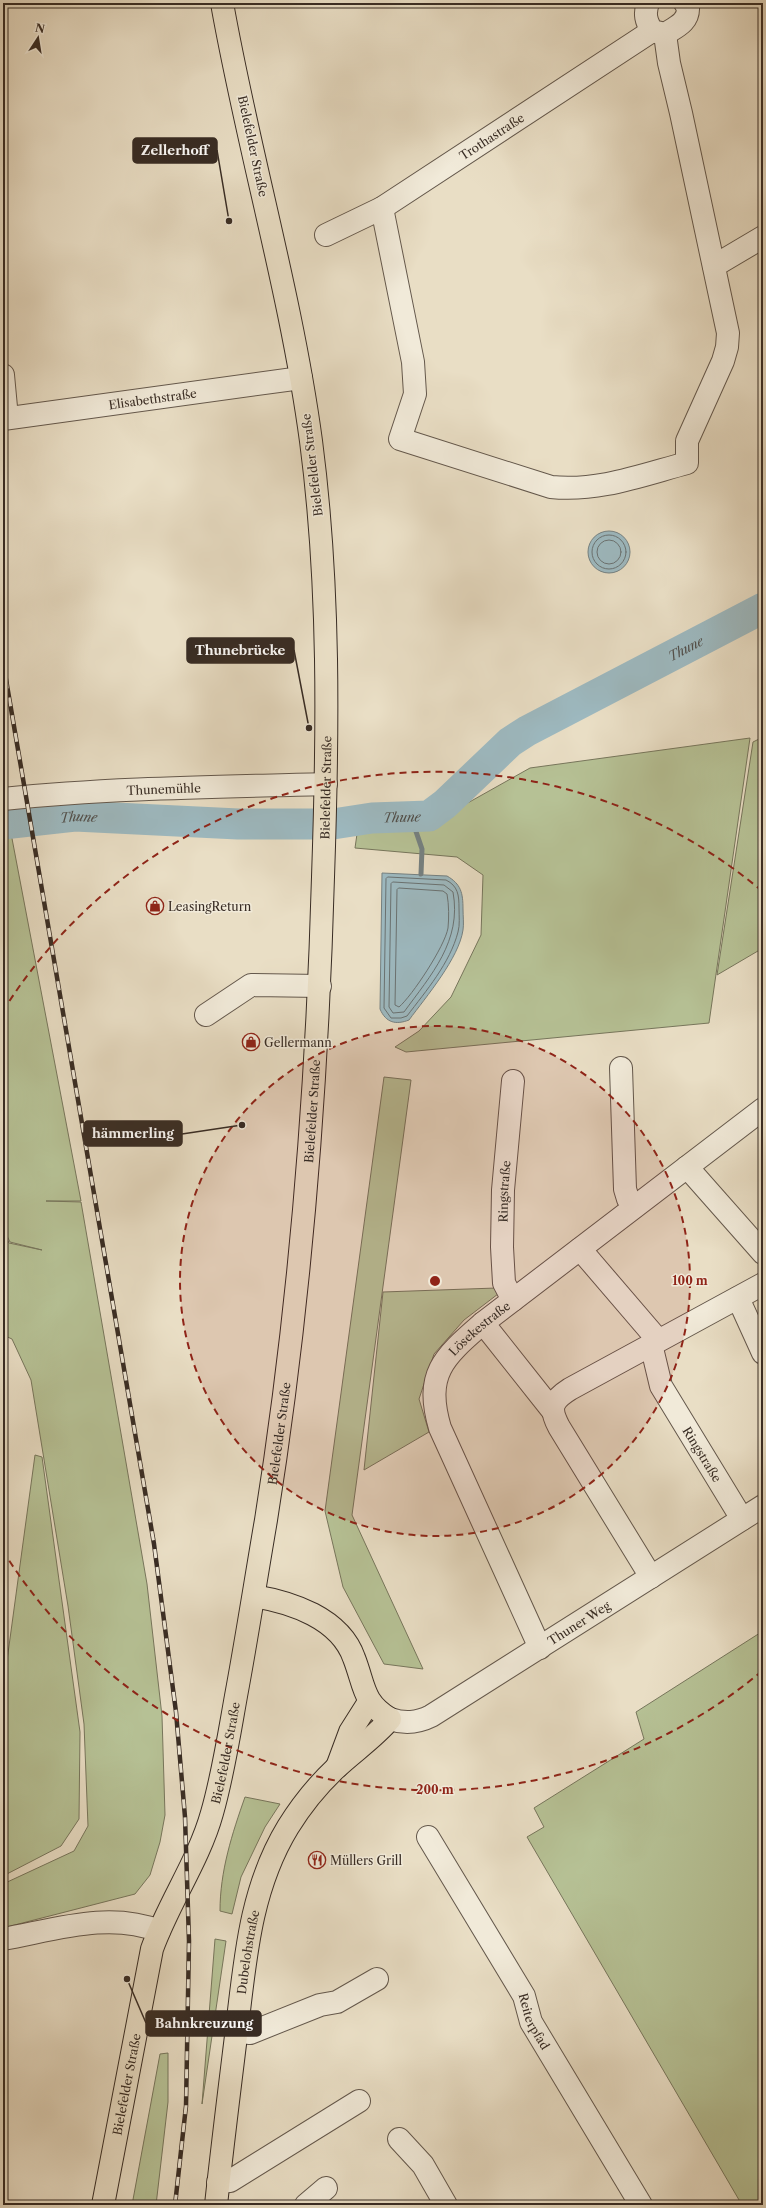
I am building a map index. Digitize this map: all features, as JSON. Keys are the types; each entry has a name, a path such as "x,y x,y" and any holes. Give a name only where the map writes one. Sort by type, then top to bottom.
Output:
{"main road":[{"name":"Bielefelder Straße","path":"103,2205 145,1982 159,1931 200,1846 212,1814 232,1721 254,1596 282,1416 296,1297 309,1162 320,986 326,795 326,691 324,579 311,443 301,378 222,3"},
{"path":"254,1596 291,1605 333,1628 354,1656 369,1702 390,1719"},
{"name":"Dubelohstraße","path":"336,1768 350,1732 369,1702"},
{"name":"Dubelohstraße","path":"216,2205 236,2031 251,1921 264,1877 289,1826 336,1768 372,1740 390,1719"}],"street":[{"path":"382,208 413,362 415,394 400,438 551,487 572,489 596,487 687,463 687,441 727,347 726,327 669,63 658,32 647,22 646,16 648,3"},
{"name":"Trothastraße","path":"326,235 382,208 658,32 680,25 688,13 689,4"},
{"path":"714,266 763,237"},
{"path":"3,375 5,418"},
{"name":"Elisabethstraße","path":"5,418 301,378"},
{"name":"Thunemühle","path":"3,799 160,787 326,795"},
{"path":"206,1015 251,985 320,986"},
{"path":"621,1068 625,1189 628,1199 634,1207"},
{"name":"Ringstraße","path":"513,1081 503,1190 502,1247 504,1283 513,1300"},
{"name":"Lösekestraße","path":"540,1648 440,1428 434,1408 434,1393 442,1363 455,1348 513,1300 763,1109"},
{"path":"687,1167 763,1253"},
{"name":"Ringstraße","path":"580,1249 654,1342 661,1386 742,1519"},
{"path":"552,1410 558,1397 654,1342 763,1284"},
{"path":"738,1298 763,1353"},
{"path":"484,1323 552,1410 558,1427 651,1577"},
{"name":"Thuner Weg","path":"390,1719 410,1723 431,1716 763,1506"},
{"name":"Reiterpfad","path":"428,1837 524,1996 531,2022 641,2205"},
{"path":"3,1939 103,1921 130,1922 159,1931"},
{"path":"236,2031 250,2032 320,2005 337,2002 377,1979"},
{"path":"218,2182 230,2181 359,2101"},
{"path":"399,2139 423,2165 446,2205"},
{"path":"306,2205 326,2188"}],"green space":[{"path":"763,737 763,948 717,975 753,742"},
{"path":"750,738 709,1023 406,1052 395,1047 419,1031 451,997 481,935 483,875 457,857 355,848 357,834 432,823 530,768"},
{"path":"10,828 81,1201 46,1201 81,1202 147,1584 162,1716 165,1815 160,1842 150,1875 135,1894 3,1928 3,1884 74,1851 88,1826 84,1724 68,1606 31,1380 12,1339 3,1335 3,1230 9,1243 42,1250 10,1242 3,1228 3,829"},
{"path":"384,1077 411,1080 352,1515 423,1669 384,1664 343,1587 325,1511"},
{"path":"496,1288 498,1294 464,1320 434,1354 419,1399 429,1432 364,1470 383,1292"},
{"path":"35,1455 42,1457 80,1732 79,1819 61,1846 3,1876 3,1690"},
{"path":"763,1631 763,2205 742,2205 527,1837 544,1827 534,1808 644,1739 636,1712"},
{"path":"245,1797 280,1804 265,1827 241,1877 232,1914 220,1911 222,1882 231,1839"},
{"path":"215,1939 226,1941 202,2104"},
{"path":"168,2053 168,2102 156,2205 132,2205 160,2054"}],"water":[{"path":"605,531 613,531 621,534 627,540 630,552 627,564 621,570 613,573 605,573 597,570 591,564 588,556 588,548 591,540 597,534"},
{"path":"382,873 447,876 455,882 462,894 463,930 455,953 433,989 409,1020 404,1022 392,1022 388,1020 382,1014 380,1009"}],"waterway":[{"name":"Thune","path":"3,824 75,816 238,824 333,824 372,818 429,816 445,804 510,742 527,731 763,608"},
{"path":"411,817 422,849 421,874"}],"railway":[{"path":"3,662 154,1544 176,1712 185,1817 189,1941 186,2106 175,2205"}],"place":[{"name":"Zellerhoff","path":"229,221"},
{"name":"Thunebrücke","path":"309,728"},
{"name":"LeasingReturn","path":"155,906"},
{"name":"Gellermann","path":"251,1042"},
{"name":"hämmerling","path":"242,1125"},
{"name":"Müllers Grill","path":"317,1860"},
{"name":"Bahnkreuzung","path":"127,1979"}]}
